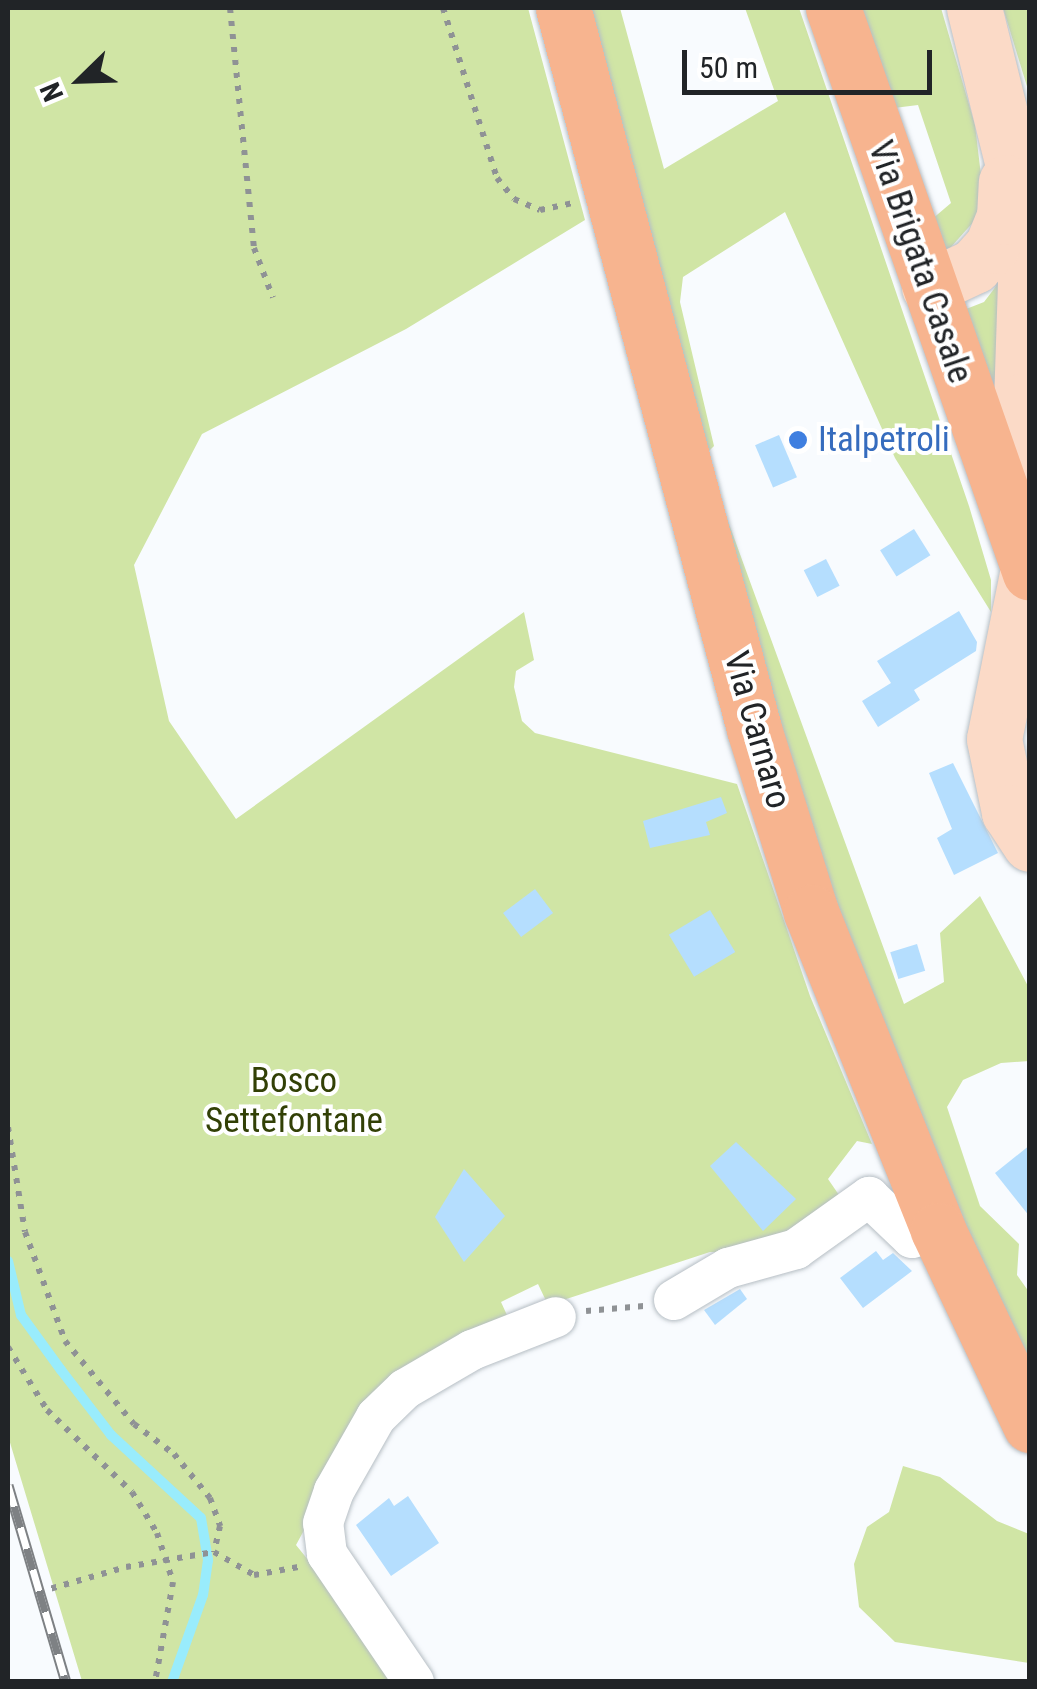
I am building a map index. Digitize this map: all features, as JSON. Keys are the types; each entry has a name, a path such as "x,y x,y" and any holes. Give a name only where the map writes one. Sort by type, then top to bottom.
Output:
{"main road":[{"name":"Via Carnaro","path":"562,8 765,766 812,912 938,1230 1030,1425"},
{"name":"Via Brigata Casale","path":"833,8 1028,571"},
{"path":"974,8 1027,222 1020,400 1028,571 1028,776"},
{"path":"929,287 974,266 992,246 1004,217 1008,140"},
{"path":"1028,571 994,739 1009,812 1030,844"}],"street":[{"path":"674,1300 728,1268 796,1249 868,1197 912,1238 938,1230"},
{"path":"414,1682 327,1554 322,1524 334,1491 376,1417 406,1389 472,1350 556,1317"}],"path":[{"path":"230,8 254,248 273,298"},
{"path":"443,8 468,100 497,178 514,199 540,210 612,194"},
{"path":"8,1126 24,1232 65,1340 134,1424 174,1454 210,1498 220,1526 214,1552"},
{"path":"556,1317 674,1300"},
{"path":"8,1347 47,1410 132,1492 166,1558 173,1582 155,1682"},
{"path":"39,1592 166,1558 214,1552 254,1575 285,1574 303,1565"}],"green space":[{"name":"Bosco Settefontane","path":"8,8 528,8 585,220 406,329 202,434 134,565 169,721 236,819 524,612 534,660 516,671 514,687 522,721 535,733 737,784 810,996 872,1144 857,1141 828,1179 839,1195 757,1252 710,1252 548,1305 538,1284 501,1302 511,1324 361,1425 296,1545 364,1629 396,1681 82,1681 8,1436"},
{"path":"590,8 620,8 664,169 778,101 745,8 799,8 969,506 991,580 991,612 895,458 785,212 683,277 680,302 714,446 706,454"},
{"path":"860,8 941,8 975,125 985,209 943,256 931,220 951,203 918,105 894,108"},
{"path":"1003,8 1029,8 1029,93"},
{"path":"1000,281 999,400 961,311 984,302"},
{"path":"725,513 904,1004 944,982 940,933 980,896 1029,988 1029,1061 1001,1063 963,1080 947,1107 980,1206 1019,1244 1017,1275 1029,1292 1029,1361 973,1254 860,973 793,770"},
{"path":"903,1466 940,1477 997,1521 1029,1534 1029,1663 895,1642 859,1607 854,1564 867,1527 889,1512"}],"building":[{"path":"779,435 797,477 773,488 755,445"},
{"path":"914,529 930,555 897,576 880,550"},
{"path":"826,559 840,586 817,597 804,570"},
{"path":"959,611 977,642 976,651 914,690 920,700 878,727 862,701 891,683 877,661"},
{"path":"953,763 998,853 954,875 937,838 952,829 929,773"},
{"path":"721,797 727,813 706,822 710,835 650,848 643,821"},
{"path":"535,889 553,913 521,937 503,913"},
{"path":"710,910 735,952 694,977 669,935"},
{"path":"917,944 925,971 898,979 890,952"},
{"path":"736,1142 796,1199 763,1231 710,1166"},
{"path":"1030,1145 1030,1217 995,1173"},
{"path":"464,1169 505,1216 464,1262 435,1217"},
{"path":"876,1251 883,1260 893,1253 912,1271 863,1308 840,1278"},
{"path":"740,1289 747,1299 715,1325 704,1310"},
{"path":"408,1496 439,1543 391,1576 356,1525 389,1498 394,1506"}],"waterway":[{"path":"8,1261 21,1315 61,1370 111,1435 201,1518 208,1560 203,1595 172,1682"}],"railway":[{"path":"8,1485 66,1682"}],"place":[{"name":"Italpetroli","path":"798,440"}]}
